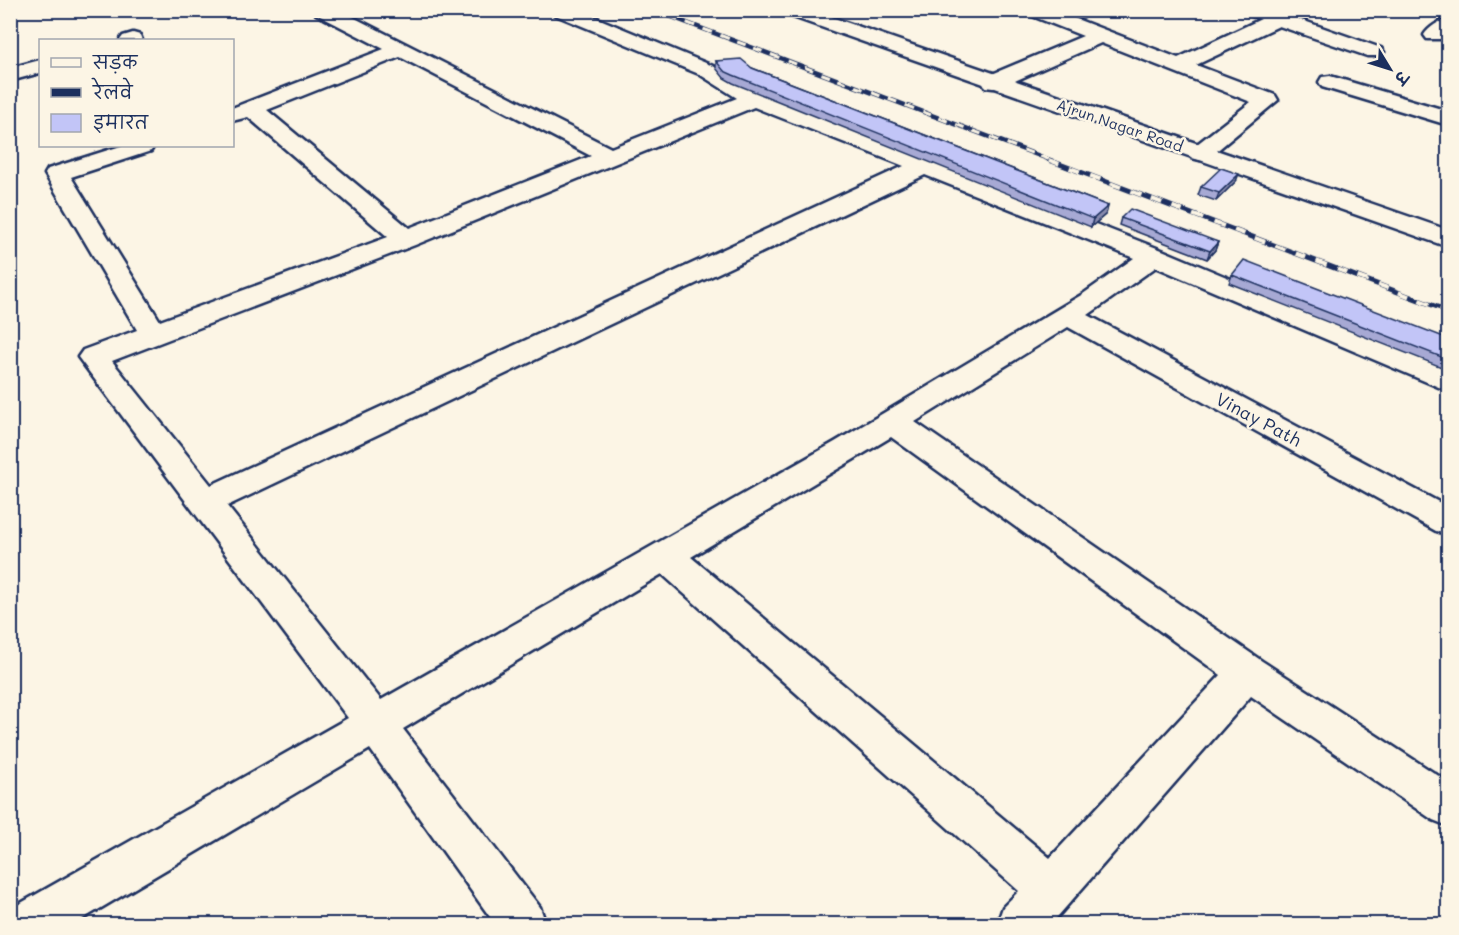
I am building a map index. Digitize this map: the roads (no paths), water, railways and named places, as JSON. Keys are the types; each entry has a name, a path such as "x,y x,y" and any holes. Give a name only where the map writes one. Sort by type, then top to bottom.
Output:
{"street":[{"path":"323,10 609,156"},
{"path":"560,10 706,70 754,99 1153,256 1449,381"},
{"name":"Ajrun Nagar Road","path":"791,10 1449,239"},
{"path":"1034,10 1267,100 1200,153"},
{"path":"1253,10 1374,52"},
{"path":"1180,65 1277,19"},
{"path":"1449,25 1434,34 1449,39"},
{"path":"993,82 1100,36"},
{"path":"242,112 403,49"},
{"path":"10,75 39,66"},
{"path":"1330,82 1449,117"},
{"path":"523,924 375,723 93,357 406,239 754,99"},
{"path":"242,112 406,239"},
{"path":"140,147 57,174 154,334"},
{"path":"205,502 924,166"},
{"path":"31,924 892,422 1093,300 1153,256"},
{"name":"Vinay Path","path":"1069,315 1449,522"},
{"path":"892,422 1248,673 1449,806"},
{"path":"664,555 1051,889"},
{"path":"1020,924 1248,673"}],"railway":[{"path":"653,10 1053,161"},
{"path":"1049,160 1448,311"}]}
